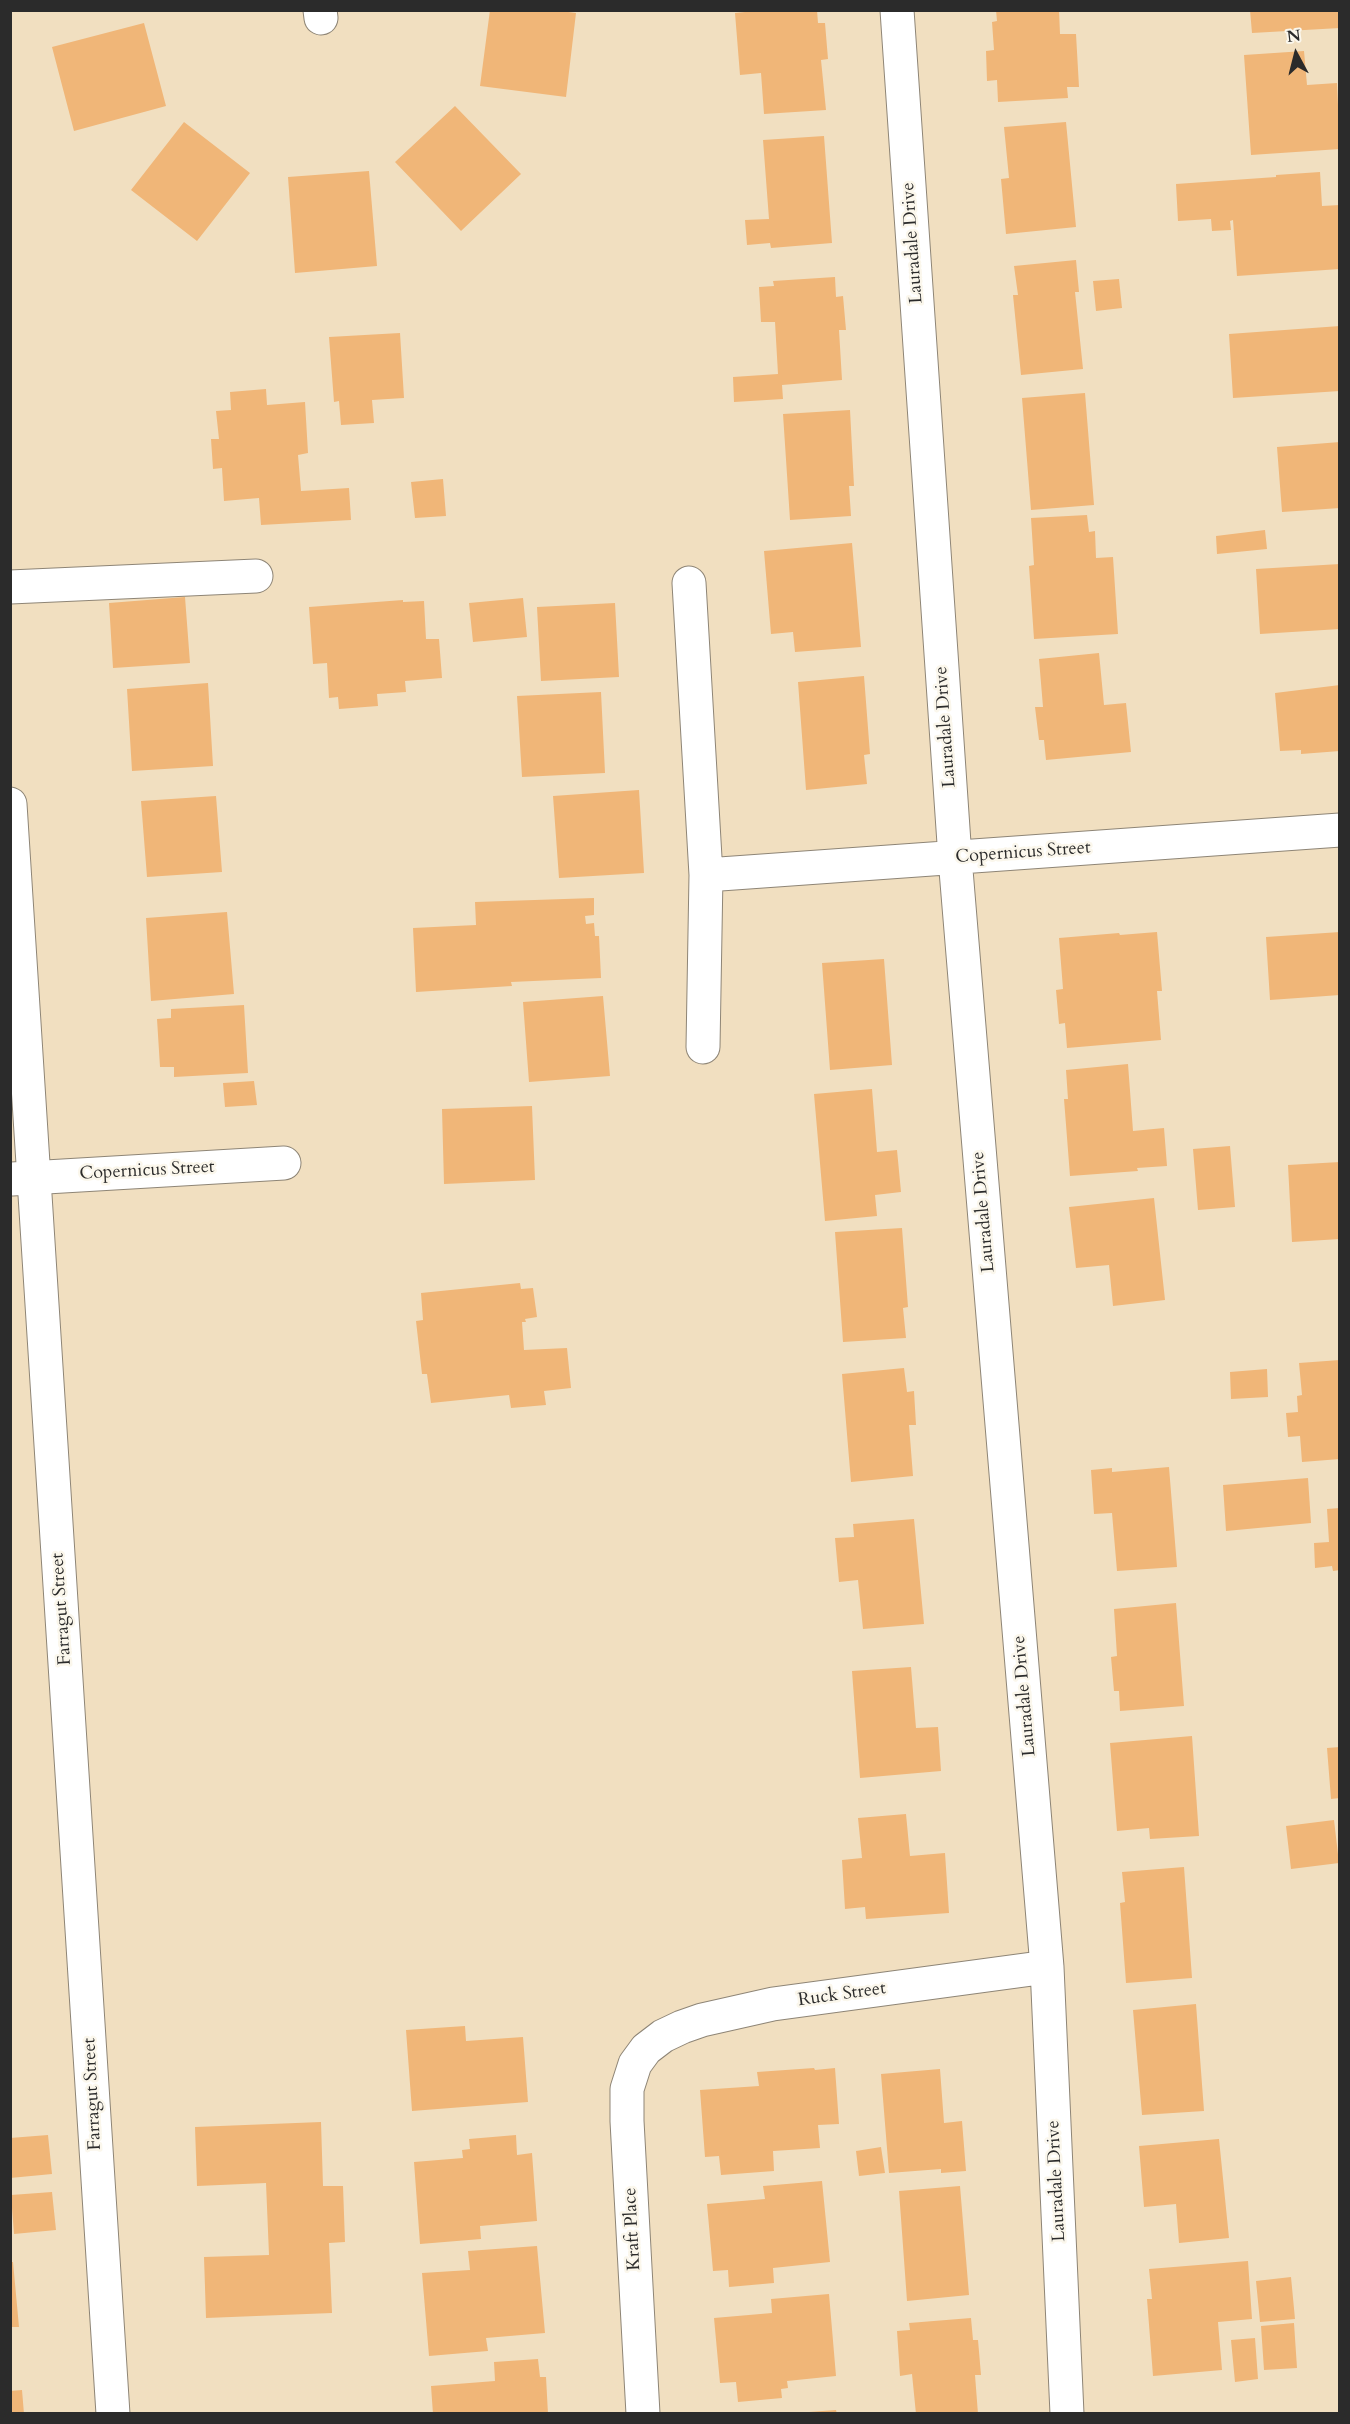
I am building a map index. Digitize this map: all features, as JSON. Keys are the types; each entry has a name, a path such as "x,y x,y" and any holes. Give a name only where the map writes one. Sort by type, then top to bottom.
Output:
{"street":[{"name":"Lauradale Drive","path":"897,10 955,858 1047,1967 1067,2414"},
{"path":"10,587 256,576"},
{"path":"689,583 706,875 703,1047"},
{"name":"Farragut Street","path":"10,804 22,1178 113,2414"},
{"name":"Copernicus Street","path":"706,875 1340,831"},
{"name":"Copernicus Street","path":"22,1178 285,1163"},
{"name":"Ruck Street","path":"646,2049 663,2036 682,2027 702,2020 773,2004 1047,1967"},
{"name":"Kraft Place","path":"643,2414 627,2089 635,2064 646,2049"}],"building":[{"path":"490,10 553,10 576,13 566,97 480,86"},
{"path":"765,10 817,10 818,23 825,23 828,59 821,60 826,110 764,114 761,73 740,75 735,13"},
{"path":"996,10 1059,10 1060,34 1076,34 1079,87 1067,87 1068,98 998,102 997,80 987,81 986,51 994,50 992,22 997,21"},
{"path":"1250,10 1340,10 1340,28 1252,33"},
{"path":"144,23 166,106 74,131 52,47"},
{"path":"1304,51 1307,85 1337,83 1340,149 1251,155 1244,55"},
{"path":"455,106 521,174 461,231 395,162"},
{"path":"184,122 250,173 197,241 131,190"},
{"path":"1066,122 1076,227 1006,234 1001,179 1009,178 1004,127"},
{"path":"824,136 832,243 771,248 770,243 747,245 745,220 769,219 763,140"},
{"path":"369,171 377,266 295,273 288,177"},
{"path":"1320,172 1322,206 1340,205 1340,269 1237,276 1233,220 1230,221 1231,230 1212,231 1211,219 1178,221 1176,184"},
{"path":"1076,260 1079,292 1075,292 1083,369 1021,375 1013,295 1018,295 1014,266"},
{"path":"835,277 836,297 843,296 846,330 839,330 842,380 782,385 783,399 734,402 733,377 778,374 775,322 761,322 759,287 774,286 773,281"},
{"path":"1119,279 1122,308 1096,311 1093,281"},
{"path":"1340,326 1340,391 1233,398 1229,334"},
{"path":"400,333 404,398 372,400 374,423 341,425 339,401 334,402 329,337"},
{"path":"266,389 267,405 305,402 308,453 298,455 301,491 349,488 351,520 261,525 259,498 224,501 222,468 213,469 211,439 219,439 216,411 231,410 230,392"},
{"path":"1085,393 1094,505 1031,510 1022,398"},
{"path":"850,410 854,486 849,486 851,516 790,520 783,414"},
{"path":"1340,442 1340,508 1282,512 1277,447"},
{"path":"443,479 446,516 415,518 411,482"},
{"path":"1087,515 1089,532 1095,531 1096,558 1113,557 1118,634 1034,639 1029,566 1034,565 1031,518"},
{"path":"1265,530 1267,549 1217,554 1216,536"},
{"path":"852,543 861,647 795,652 793,632 771,634 764,551"},
{"path":"1340,564 1340,629 1260,634 1256,569"},
{"path":"185,597 190,663 113,668 109,603"},
{"path":"523,598 527,637 473,642 469,603"},
{"path":"403,600 403,602 424,601 426,639 439,639 442,678 405,681 406,692 377,694 378,706 339,709 338,697 329,698 327,663 313,664 309,607"},
{"path":"615,603 619,677 541,681 537,607"},
{"path":"1099,653 1104,705 1126,703 1131,752 1046,760 1044,740 1039,740 1035,707 1043,707 1039,659"},
{"path":"864,676 870,754 864,755 867,784 806,790 798,682"},
{"path":"208,683 213,766 132,771 127,689"},
{"path":"1340,685 1340,751 1301,754 1301,750 1280,751 1275,693"},
{"path":"601,692 605,773 522,777 517,696"},
{"path":"639,790 644,873 559,878 553,796"},
{"path":"216,796 222,872 147,877 141,801"},
{"path":"594,898 594,915 585,916 586,924 594,923 595,936 599,936 601,978 511,982 512,986 416,992 413,928 476,925 475,902"},
{"path":"227,912 234,994 151,1001 146,918"},
{"path":"1157,932 1162,991 1157,991 1161,1040 1067,1048 1065,1023 1059,1024 1056,990 1063,989 1059,938"},
{"path":"1340,932 1340,995 1270,1000 1266,937"},
{"path":"884,959 892,1065 830,1070 822,963"},
{"path":"603,996 610,1076 529,1082 523,1002"},
{"path":"244,1005 248,1073 174,1077 174,1067 160,1067 157,1019 171,1018 171,1009"},
{"path":"1128,1064 1133,1131 1164,1128 1167,1166 1137,1168 1138,1171 1070,1176 1064,1099 1068,1099 1066,1070"},
{"path":"254,1081 257,1105 225,1107 223,1083"},
{"path":"872,1089 877,1152 897,1150 901,1192 875,1195 877,1216 825,1221 814,1094"},
{"path":"532,1106 535,1180 444,1184 442,1109"},
{"path":"1230,1146 1235,1207 1198,1210 1193,1149"},
{"path":"1340,1162 1340,1239 1292,1242 1288,1165"},
{"path":"1154,1198 1165,1300 1113,1306 1109,1265 1076,1268 1069,1207"},
{"path":"902,1228 908,1307 903,1308 906,1338 843,1342 835,1232"},
{"path":"520,1283 521,1289 533,1288 537,1317 525,1319 526,1322 522,1322 524,1350 567,1348 571,1388 544,1391 546,1405 511,1408 509,1395 431,1403 427,1374 422,1374 416,1321 423,1320 421,1293"},
{"path":"1340,1360 1340,1459 1302,1462 1300,1436 1288,1437 1286,1413 1298,1412 1297,1396 1302,1395 1299,1363"},
{"path":"904,1368 907,1392 914,1391 916,1425 909,1425 913,1476 851,1482 842,1374"},
{"path":"1267,1369 1268,1397 1231,1399 1230,1372"},
{"path":"1169,1467 1177,1567 1117,1571 1112,1513 1094,1514 1091,1470 1112,1468 1112,1472"},
{"path":"1308,1478 1311,1523 1226,1531 1223,1485"},
{"path":"1340,1508 1340,1570 1333,1571 1332,1566 1315,1568 1314,1543 1329,1542 1327,1509"},
{"path":"914,1519 924,1624 863,1629 858,1580 839,1582 835,1538 854,1537 853,1524"},
{"path":"1176,1603 1184,1706 1120,1711 1119,1691 1114,1691 1111,1657 1117,1656 1114,1609"},
{"path":"911,1667 916,1728 938,1727 941,1771 860,1778 852,1671"},
{"path":"1192,1736 1199,1836 1150,1839 1149,1828 1117,1831 1110,1743"},
{"path":"1340,1747 1340,1798 1331,1799 1327,1748"},
{"path":"906,1814 910,1856 945,1853 949,1913 866,1919 865,1907 845,1909 842,1860 862,1858 858,1818"},
{"path":"1334,1820 1339,1863 1291,1869 1286,1826"},
{"path":"1184,1867 1192,1978 1126,1983 1120,1903 1125,1902 1122,1872"},
{"path":"1196,2004 1204,2111 1142,2115 1133,2010"},
{"path":"465,2026 466,2041 523,2037 528,2102 412,2111 406,2030"},
{"path":"814,2068 815,2070 835,2068 839,2124 818,2125 820,2148 773,2151 774,2171 721,2175 719,2156 705,2157 700,2090 759,2086 757,2072"},
{"path":"940,2069 944,2123 962,2121 966,2171 941,2173 941,2169 889,2173 881,2074"},
{"path":"321,2122 323,2186 343,2186 345,2242 329,2243 332,2313 206,2318 204,2257 269,2255 266,2183 197,2186 195,2127"},
{"path":"48,2135 52,2174 10,2178 10,2138"},
{"path":"516,2135 517,2155 532,2153 537,2221 480,2226 481,2239 420,2244 414,2162 463,2158 462,2150 470,2149 469,2139"},
{"path":"1219,2139 1229,2238 1179,2243 1176,2204 1144,2207 1139,2146"},
{"path":"881,2147 885,2173 859,2176 856,2151"},
{"path":"822,2181 830,2262 773,2268 774,2283 729,2287 728,2270 713,2271 707,2204 765,2199 763,2186"},
{"path":"960,2186 969,2295 907,2301 899,2191"},
{"path":"52,2192 56,2230 14,2234 11,2195"},
{"path":"537,2246 545,2333 486,2338 488,2351 429,2356 422,2273 470,2270 468,2251"},
{"path":"1248,2261 1252,2319 1218,2322 1222,2370 1153,2376 1147,2299 1152,2299 1149,2269"},
{"path":"10,2262 13,2262 19,2327 10,2327"},
{"path":"1291,2277 1295,2319 1260,2322 1256,2281"},
{"path":"829,2294 836,2376 787,2381 788,2388 781,2389 782,2398 738,2402 736,2382 720,2383 714,2318 772,2313 771,2299"},
{"path":"971,2318 973,2340 978,2340 981,2375 975,2375 978,2414 916,2414 912,2374 900,2376 897,2331 910,2330 909,2323"},
{"path":"1294,2323 1297,2368 1264,2370 1261,2326"},
{"path":"1255,2338 1258,2379 1235,2382 1231,2340"},
{"path":"538,2359 540,2377 546,2377 548,2414 433,2414 431,2386 495,2381 494,2362"},
{"path":"22,2390 24,2414 10,2414 10,2391"},
{"path":"836,2410 837,2414 809,2414 809,2412"}]}
